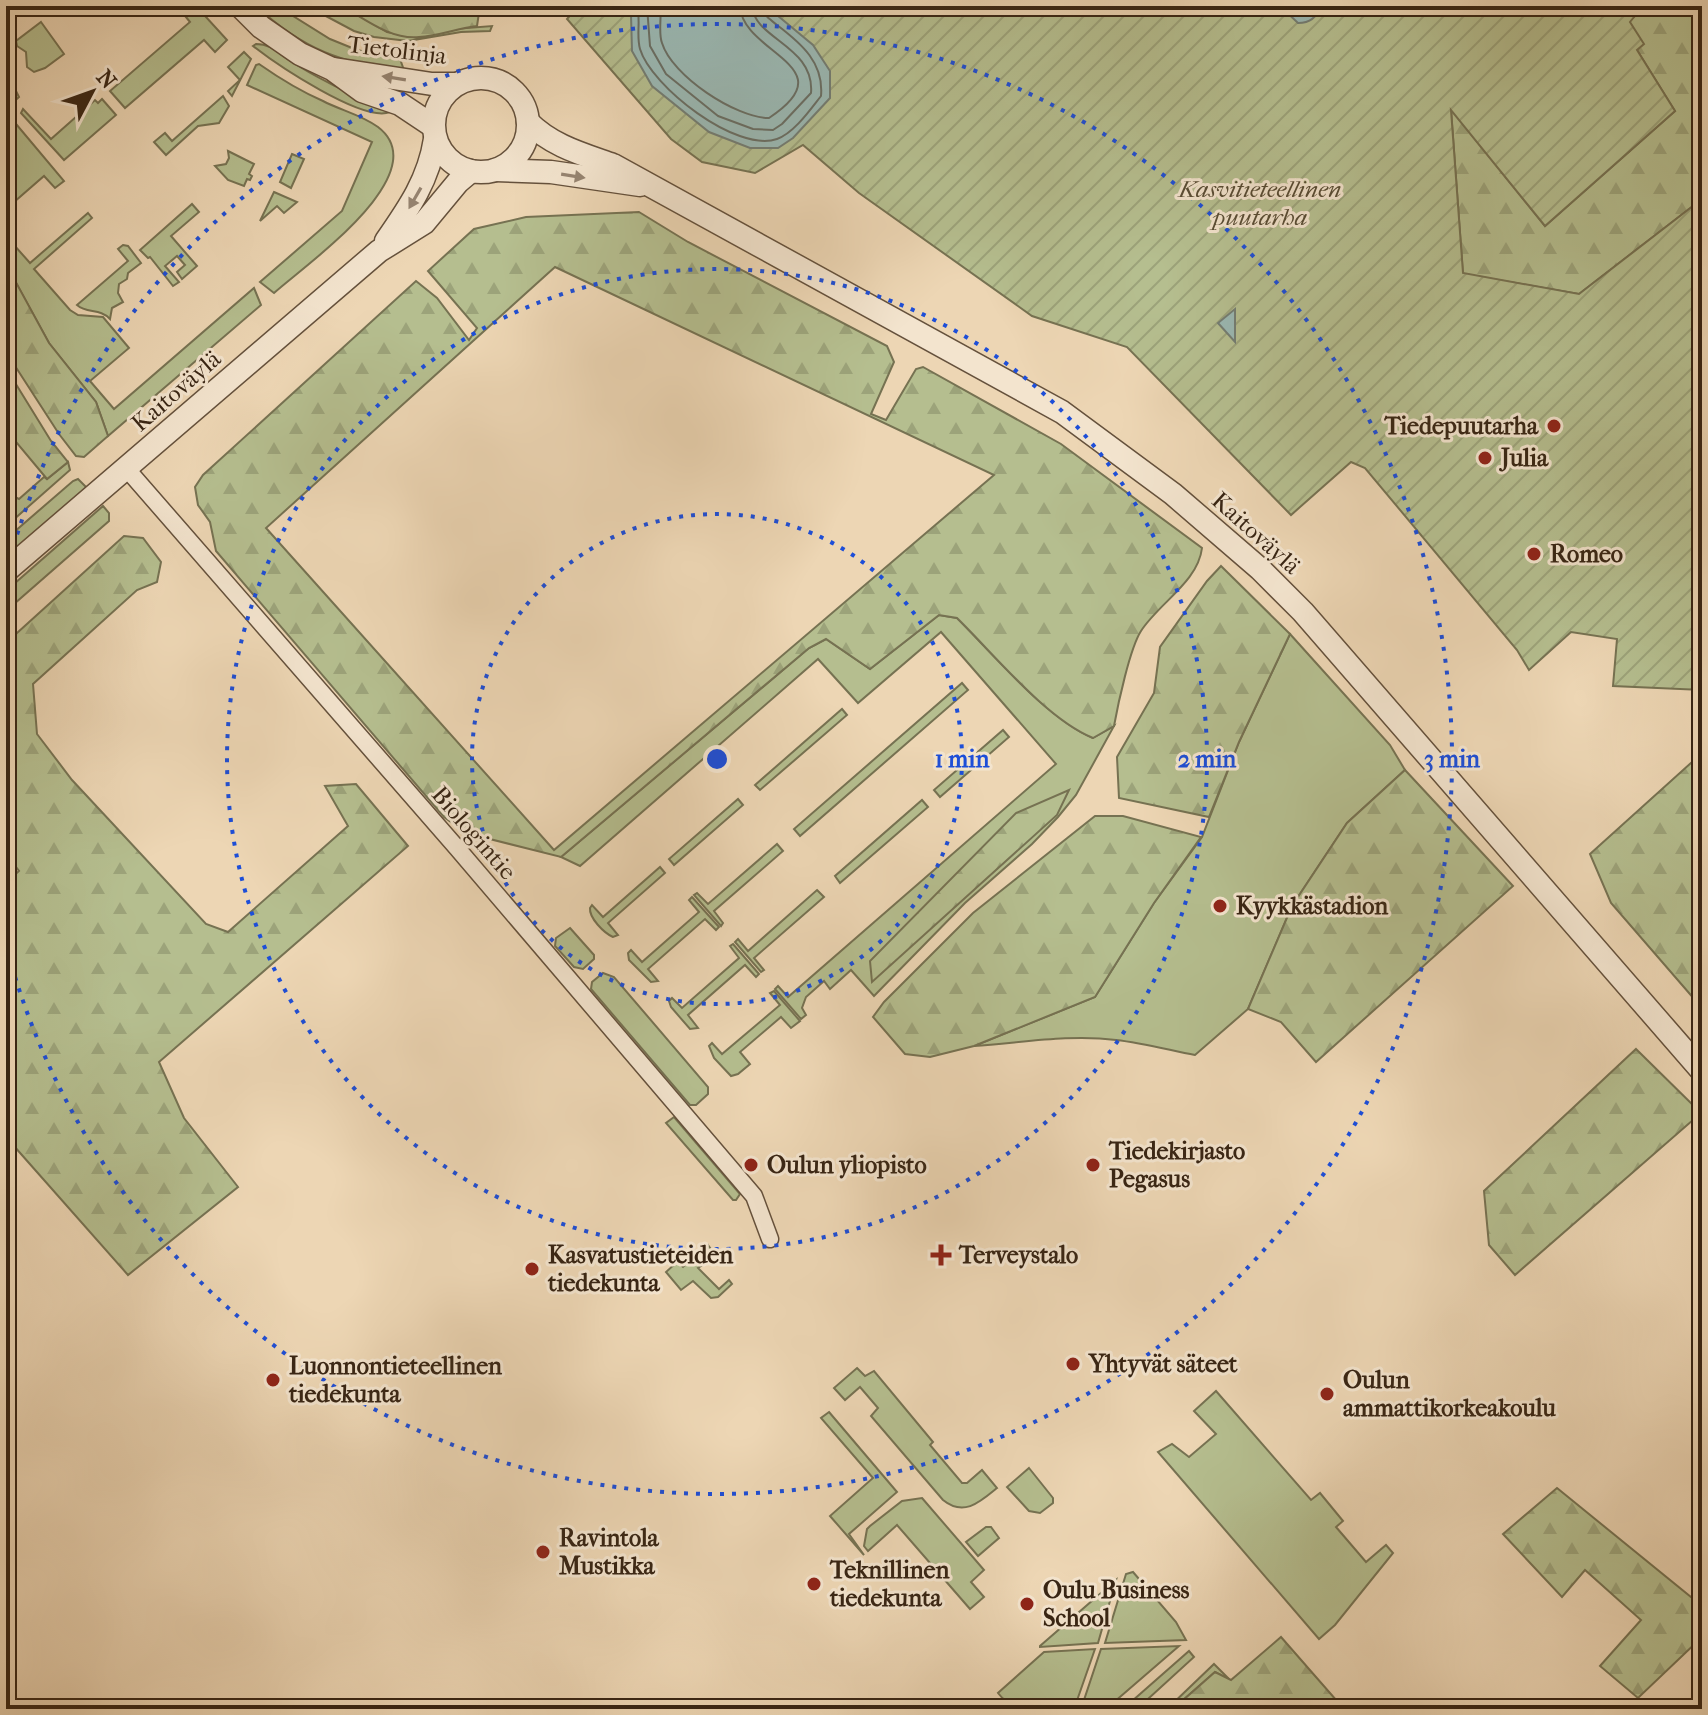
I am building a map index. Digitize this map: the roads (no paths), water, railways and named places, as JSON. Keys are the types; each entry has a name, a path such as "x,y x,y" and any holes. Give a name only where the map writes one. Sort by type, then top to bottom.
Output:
{"street":[{"name":"Tietolinja","path":"240,6 261,27 300,54 332,69 362,91 400,104 434,133"},
{"name":"Tietolinja","path":"332,69 432,84 456,84"},
{"path":"479,77 503,83 521,99 528,122 523,146 507,164 496,170 471,171 449,160 434,133 439,102 456,84 479,77"},
{"name":"Kaitoväylä","path":"528,122 542,137 613,165 1062,412 1173,494 1260,569 1303,612 1702,1071"},
{"name":"Kaitoväylä","path":"379,251 422,186 432,162 434,133"},
{"name":"Kaitoväylä","path":"496,170 551,172 649,186"},
{"name":"Kaitoväylä","path":"6,571 379,251 424,223 471,171"},
{"name":"Biologintie","path":"126,468 457,848 754,1196 770,1239"},
{"path":"1693,1709 1702,1701"}],"water":[{"path":"628,6 766,6 813,45 830,71 830,98 793,138 778,148 750,148 709,132 652,86 632,51"},
{"path":"1280,6 1320,6 1312,19 1298,23"},
{"path":"1235,309 1235,342 1218,323"}],"place":[{"name":"Tiedepuutarha","path":"1554,426"},
{"name":"Julia","path":"1485,458"},
{"name":"Romeo","path":"1534,554"},
{"name":"Kyykkästadion","path":"1220,906"},
{"name":"Oulun yliopisto","path":"751,1165"},
{"name":"Tiedekirjasto Pegasus","path":"1093,1165"},
{"name":"Terveystalo","path":"941,1255"},
{"name":"Kasvatustieteiden tiedekunta","path":"532,1269"},
{"name":"Yhtyvät säteet","path":"1073,1364"},
{"name":"Luonnontieteellinen tiedekunta","path":"273,1380"},
{"name":"Oulun ammattikorkeakoulu","path":"1327,1394"},
{"name":"Ravintola Mustikka","path":"543,1552"},
{"name":"Teknillinen tiedekunta","path":"814,1584"},
{"name":"Oulu Business School","path":"1027,1604"}],"park label":[{"name":"Kasvitieteellinen puutarha","path":"1260,203"}]}
